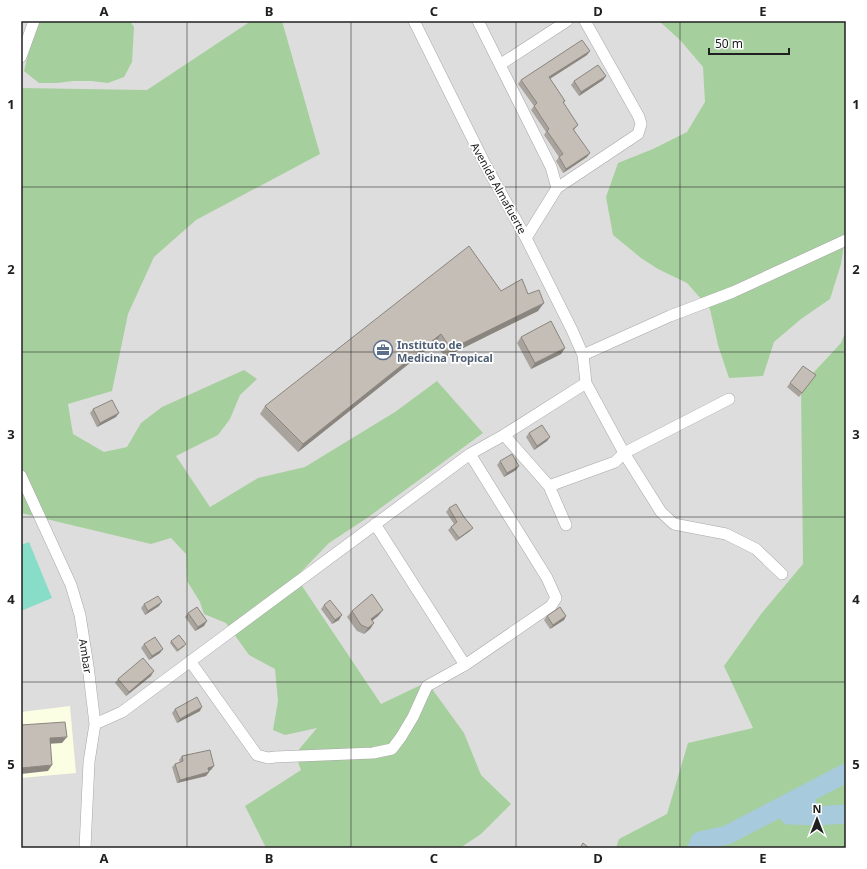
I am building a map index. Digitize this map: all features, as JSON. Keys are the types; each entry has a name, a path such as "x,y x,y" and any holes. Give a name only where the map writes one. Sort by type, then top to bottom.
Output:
{"street":[{"path":"21,57 34,21"},
{"name":"Avenida Almafuerte","path":"414,21 485,164 526,238 583,355 586,383"},
{"path":"478,21 501,64 551,167 557,188"},
{"path":"501,64 567,21"},
{"path":"526,238 557,188 638,134 641,124 585,21"},
{"path":"583,355 670,316 733,292 846,240"},
{"path":"95,724 122,712 470,454 504,435 586,383 624,453 661,512 674,524 726,534 756,549 782,574"},
{"path":"548,486 615,462 624,453 729,399"},
{"path":"504,435 548,486 566,525"},
{"path":"190,661 257,755 268,758 373,753 392,749 413,717 428,686 465,665 551,606 556,598 547,578 470,454"},
{"name":"Ambar","path":"21,476 71,586 80,615 95,724 89,762 85,848"},
{"path":"375,524 465,665"}],"shaded area":[{"path":"21,21 846,21 846,848 21,848"},
{"path":"70,706 76,773 21,778 21,712"}],"green space":[{"path":"36,21 130,21 134,27 132,62 124,77 108,83 73,81 39,83 24,71"},
{"path":"251,21 282,21 320,154 196,220 154,257 128,314 112,391 68,404 73,434 104,452 127,447 141,423 162,407 244,370 257,379 240,395 230,419 218,435 176,456 210,507 258,478 305,467 395,412 437,381 483,433 367,518 329,543 296,577 381,704 427,682 464,733 481,775 511,804 481,834 460,848 266,848 245,806 301,770 295,754 317,728 285,735 273,730 278,701 275,669 249,655 226,623 204,614 200,602 187,581 186,554 171,538 151,544 21,513 21,88 147,90"},
{"path":"659,21 846,21 846,230 841,264 830,299 801,319 774,342 763,376 729,378 718,345 710,309 687,283 658,269 641,258 613,235 606,197 618,163 653,149 687,132 705,102 703,67 680,40"},
{"path":"846,331 846,848 616,848 619,839 667,814 688,743 753,728 724,666 761,614 803,564 801,386 841,343"},
{"path":"29,542 52,598 21,611 21,545"}],"building":[{"path":"582,40 590,51 549,77 565,101 563,102 578,125 573,129 590,153 566,169 559,157 563,154 547,131 549,129 534,106 537,103 521,80"},
{"path":"598,65 606,76 581,92 574,81"},
{"name":"Instituto de Medicina Tropical","path":"469,246 501,291 522,279 528,294 539,290 544,303 451,349 441,334 303,444 265,406"},
{"path":"551,321 565,348 535,363 521,337"},
{"path":"803,366 816,375 802,393 790,383"},
{"path":"112,400 119,413 100,423 93,409"},
{"path":"542,425 550,437 537,446 529,433"},
{"path":"512,454 519,466 507,473 500,461"},
{"path":"456,504 473,528 459,538 451,527 457,522 449,508"},
{"path":"372,594 383,610 371,619 374,623 368,628 361,625 352,611"},
{"path":"158,596 162,602 148,611 144,604"},
{"path":"330,600 342,615 335,620 324,605"},
{"path":"197,607 207,621 198,627 188,613"},
{"path":"560,607 566,616 553,625 547,616"},
{"path":"179,635 186,644 178,650 171,641"},
{"path":"155,637 163,649 152,656 144,644"},
{"path":"143,658 154,671 129,692 118,679"},
{"path":"197,697 202,707 180,719 175,709"},
{"path":"65,722 67,737 50,738 52,765 21,768 21,725"},
{"path":"210,750 214,766 208,768 209,772 180,780 175,764 183,761 182,756"},
{"path":"583,843 589,848 580,848"}],"waterway":[{"path":"697,848 700,841 727,835 846,773"},
{"path":"807,803 789,815 816,816 846,814"}],"place":[{"name":"Instituto de Medicina Tropical","path":"383,350"}]}
